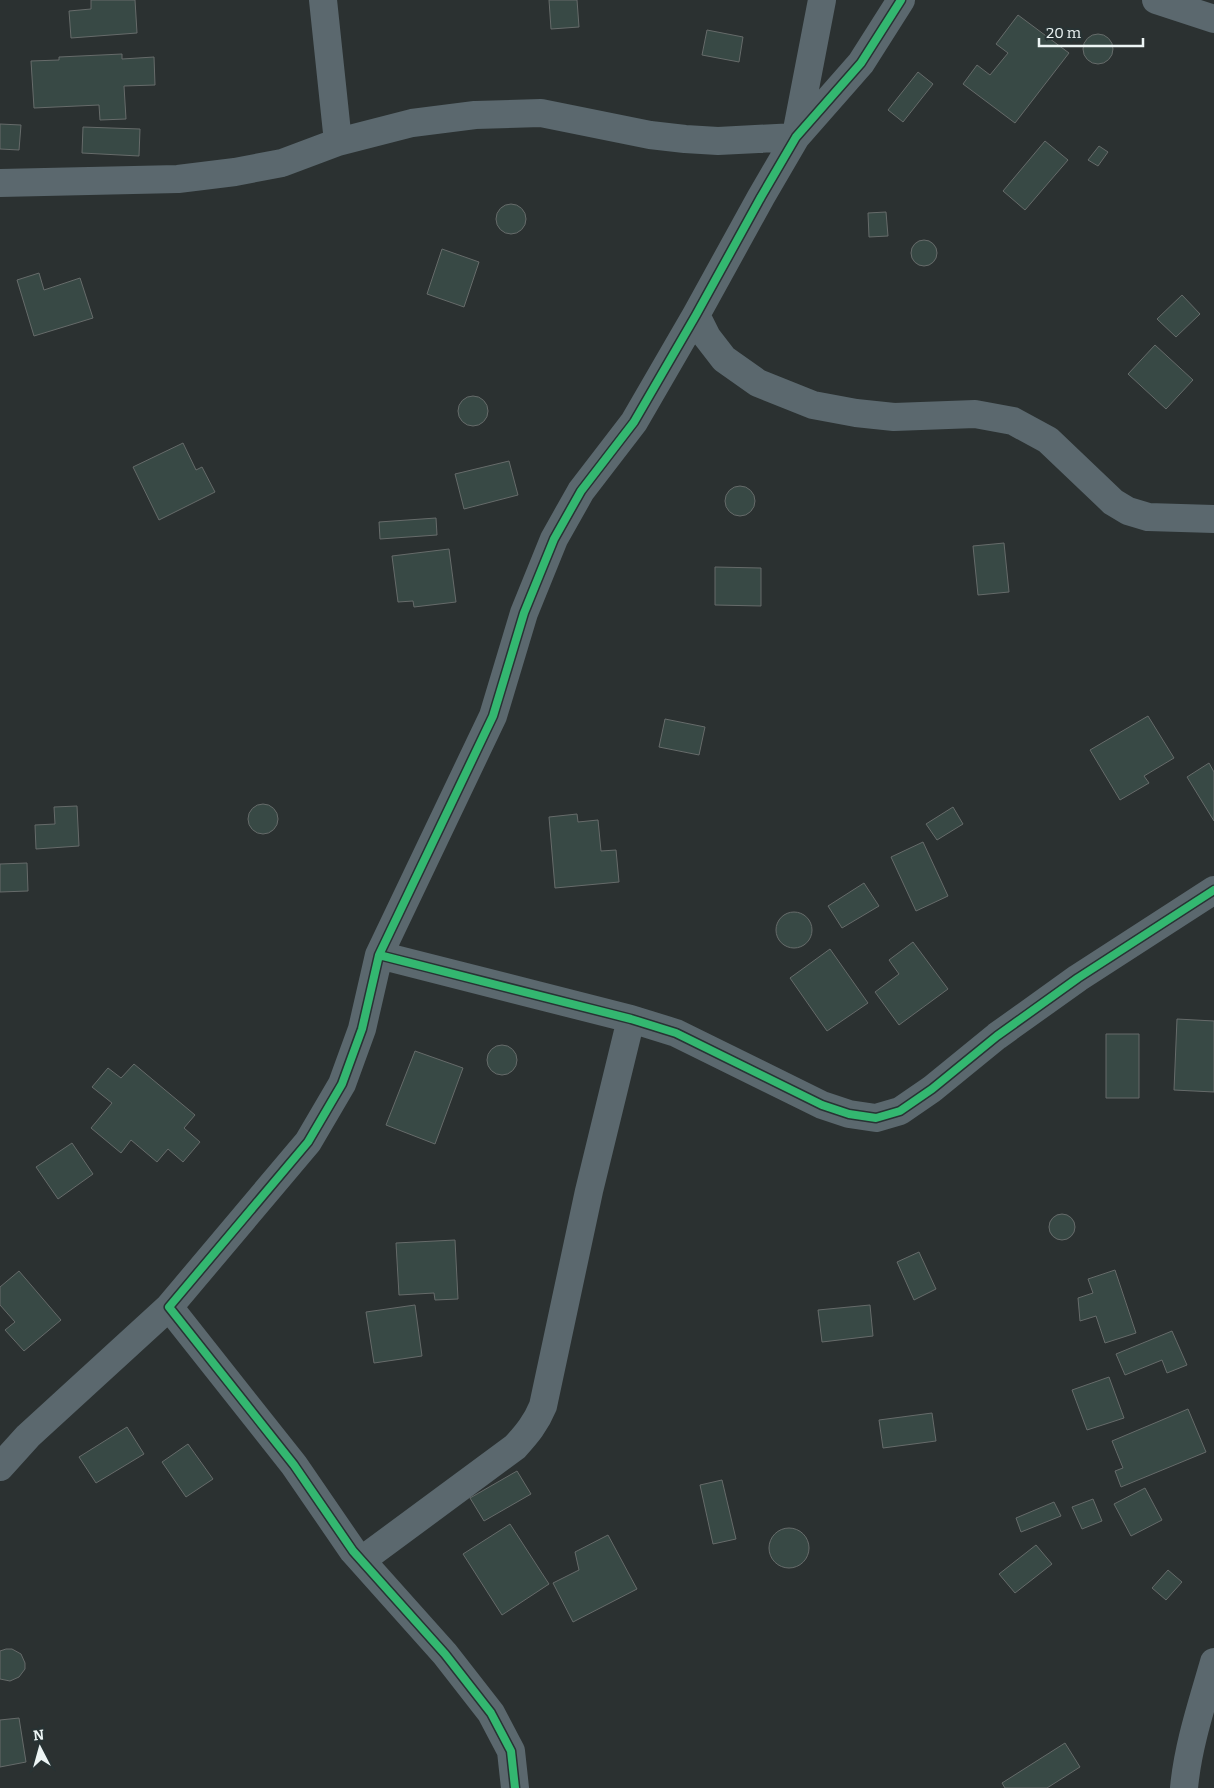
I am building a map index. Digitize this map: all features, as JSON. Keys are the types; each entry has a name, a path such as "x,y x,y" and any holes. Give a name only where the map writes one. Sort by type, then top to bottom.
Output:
{"street":[{"path":"323,0 338,142"},
{"path":"796,137 822,0"},
{"path":"0,1467 28,1436 169,1307 308,1142 342,1084 362,1029 379,955 493,716 524,613 554,539 581,491 634,422 696,316 796,137 861,63 894,14 901,0"},
{"path":"1156,0 1214,19"},
{"path":"0,183 178,179 235,172 282,163 338,142 412,123 476,115 541,113 650,135 685,139 718,141 796,137"},
{"path":"696,316 707,337 724,359 758,383 813,405 856,413 894,417 975,414 1013,421 1048,440 1113,502 1128,510 1148,516 1214,519"},
{"path":"379,955 631,1019 676,1033 822,1105 849,1114 876,1118 900,1111 908,1106 997,1036 1078,978 1214,890"},
{"path":"362,1560 515,1447 529,1433 538,1419 543,1406 589,1191 631,1019"},
{"path":"169,1307 294,1466 353,1551 445,1654 491,1713 511,1751 514,1788"},
{"path":"1184,1788 1186,1769 1214,1662"}],"building":[{"path":"91,0 135,0 137,33 71,38 69,11 91,9"},
{"path":"549,0 577,0 579,27 551,29"},
{"path":"1018,15 1069,53 1015,123 963,84 977,65 990,75 1008,53 996,44"},
{"path":"707,30 743,37 739,62 702,55"},
{"path":"1098,34 1109,38 1113,49 1109,60 1098,64 1087,60 1083,49 1087,38"},
{"path":"122,54 122,59 154,57 155,85 124,86 126,119 100,120 99,105 34,108 31,61 59,60 59,57"},
{"path":"918,72 933,84 903,122 888,110"},
{"path":"0,124 21,125 19,150 0,149"},
{"path":"83,127 140,129 139,156 82,153"},
{"path":"1045,141 1068,160 1025,210 1003,191"},
{"path":"1099,146 1108,152 1098,166 1088,160"},
{"path":"511,204 522,208 526,219 522,230 511,234 500,230 496,219 500,208"},
{"path":"886,212 888,236 869,237 868,213"},
{"path":"924,240 933,244 937,253 933,262 924,266 915,262 911,253 915,244"},
{"path":"442,249 479,262 464,307 427,294"},
{"path":"39,273 44,290 80,278 93,318 34,336 17,280"},
{"path":"1182,295 1200,314 1176,337 1157,319"},
{"path":"1155,345 1193,380 1166,409 1128,374"},
{"path":"473,396 479,397 487,405 487,417 479,425 473,426 467,425 459,417 458,411 459,405 467,397"},
{"path":"183,443 196,470 202,467 215,492 159,520 133,467"},
{"path":"509,461 518,495 464,509 455,474"},
{"path":"740,486 751,490 755,501 751,512 740,516 729,512 725,501 729,490"},
{"path":"436,518 437,535 380,539 379,522"},
{"path":"1004,543 1009,592 978,595 973,546"},
{"path":"449,549 456,602 414,607 413,601 398,602 392,556"},
{"path":"715,567 761,568 761,606 715,605"},
{"path":"1148,716 1174,758 1144,776 1149,783 1120,800 1090,750"},
{"path":"665,719 705,727 699,755 659,747"},
{"path":"1209,763 1214,772 1214,821 1187,777"},
{"path":"263,804 274,808 278,819 274,830 263,834 252,830 248,819 252,808"},
{"path":"77,806 79,846 36,849 35,825 55,824 54,807"},
{"path":"953,807 963,824 937,840 926,824"},
{"path":"577,814 578,822 598,820 601,851 616,850 619,882 555,888 549,817"},
{"path":"923,842 948,896 916,911 891,857"},
{"path":"27,863 28,891 0,892 0,864"},
{"path":"864,883 879,906 842,928 828,906"},
{"path":"794,912 801,913 807,917 811,923 811,937 807,943 801,947 794,948 787,947 781,943 777,937 776,930 777,923 781,917 787,913"},
{"path":"913,942 948,989 899,1025 875,992 899,974 889,960"},
{"path":"830,949 868,1003 827,1031 790,978"},
{"path":"1177,1019 1214,1021 1214,1092 1174,1090"},
{"path":"1106,1034 1139,1034 1139,1098 1106,1098"},
{"path":"502,1045 512,1050 517,1060 512,1070 502,1075 492,1070 487,1060 492,1050"},
{"path":"415,1051 463,1068 435,1144 386,1125"},
{"path":"134,1064 195,1115 184,1128 200,1142 183,1162 168,1149 157,1162 131,1140 121,1153 91,1128 112,1103 92,1087 108,1068 121,1078"},
{"path":"72,1143 93,1174 58,1199 36,1167"},
{"path":"1062,1214 1071,1218 1075,1227 1071,1236 1062,1240 1053,1236 1049,1227 1053,1218"},
{"path":"455,1240 458,1299 435,1300 434,1293 399,1295 396,1243"},
{"path":"919,1252 936,1289 914,1300 897,1262"},
{"path":"1115,1270 1136,1333 1105,1343 1096,1316 1080,1321 1078,1298 1093,1293 1088,1279"},
{"path":"19,1271 61,1320 24,1351 5,1330 15,1322 0,1305 0,1287"},
{"path":"415,1305 422,1356 374,1363 366,1312"},
{"path":"870,1305 873,1336 822,1342 818,1310"},
{"path":"1172,1331 1187,1365 1167,1373 1162,1360 1125,1375 1116,1354"},
{"path":"1109,1377 1124,1418 1087,1430 1072,1390"},
{"path":"1188,1409 1206,1452 1121,1487 1115,1471 1123,1468 1112,1441"},
{"path":"932,1413 936,1441 883,1448 879,1420"},
{"path":"127,1427 144,1454 96,1483 79,1457"},
{"path":"188,1444 213,1479 186,1497 162,1462"},
{"path":"517,1471 531,1494 484,1521 470,1498"},
{"path":"722,1480 736,1539 713,1544 700,1485"},
{"path":"1145,1488 1162,1520 1131,1536 1114,1504"},
{"path":"1093,1499 1102,1521 1082,1529 1072,1507"},
{"path":"1054,1502 1061,1516 1021,1532 1016,1518"},
{"path":"510,1524 549,1584 502,1615 463,1554"},
{"path":"785,1528 793,1528 800,1531 806,1537 809,1548 806,1559 800,1565 793,1568 785,1568 778,1565 772,1559 769,1552 769,1544 772,1537 778,1531"},
{"path":"608,1535 637,1589 573,1622 553,1583 579,1570 575,1552"},
{"path":"1036,1545 1052,1564 1015,1593 999,1574"},
{"path":"1168,1570 1182,1582 1166,1600 1152,1588"},
{"path":"12,1649 21,1654 25,1663 25,1669 19,1677 10,1681 0,1679 0,1651"},
{"path":"19,1718 26,1762 0,1767 0,1720"},
{"path":"1065,1743 1080,1767 1047,1788 1005,1788 1002,1783"}],"cycle path":[{"path":"515,1788 511,1751 491,1713 445,1654 353,1551 294,1465 169,1307 308,1142 342,1084 362,1029 379,955 493,716 524,613 554,539 581,491 634,422 796,137 861,63 901,0"},
{"path":"379,955 631,1019 676,1033 822,1105 849,1114 876,1118 900,1111 932,1089 997,1036 1078,978 1214,890"}]}
